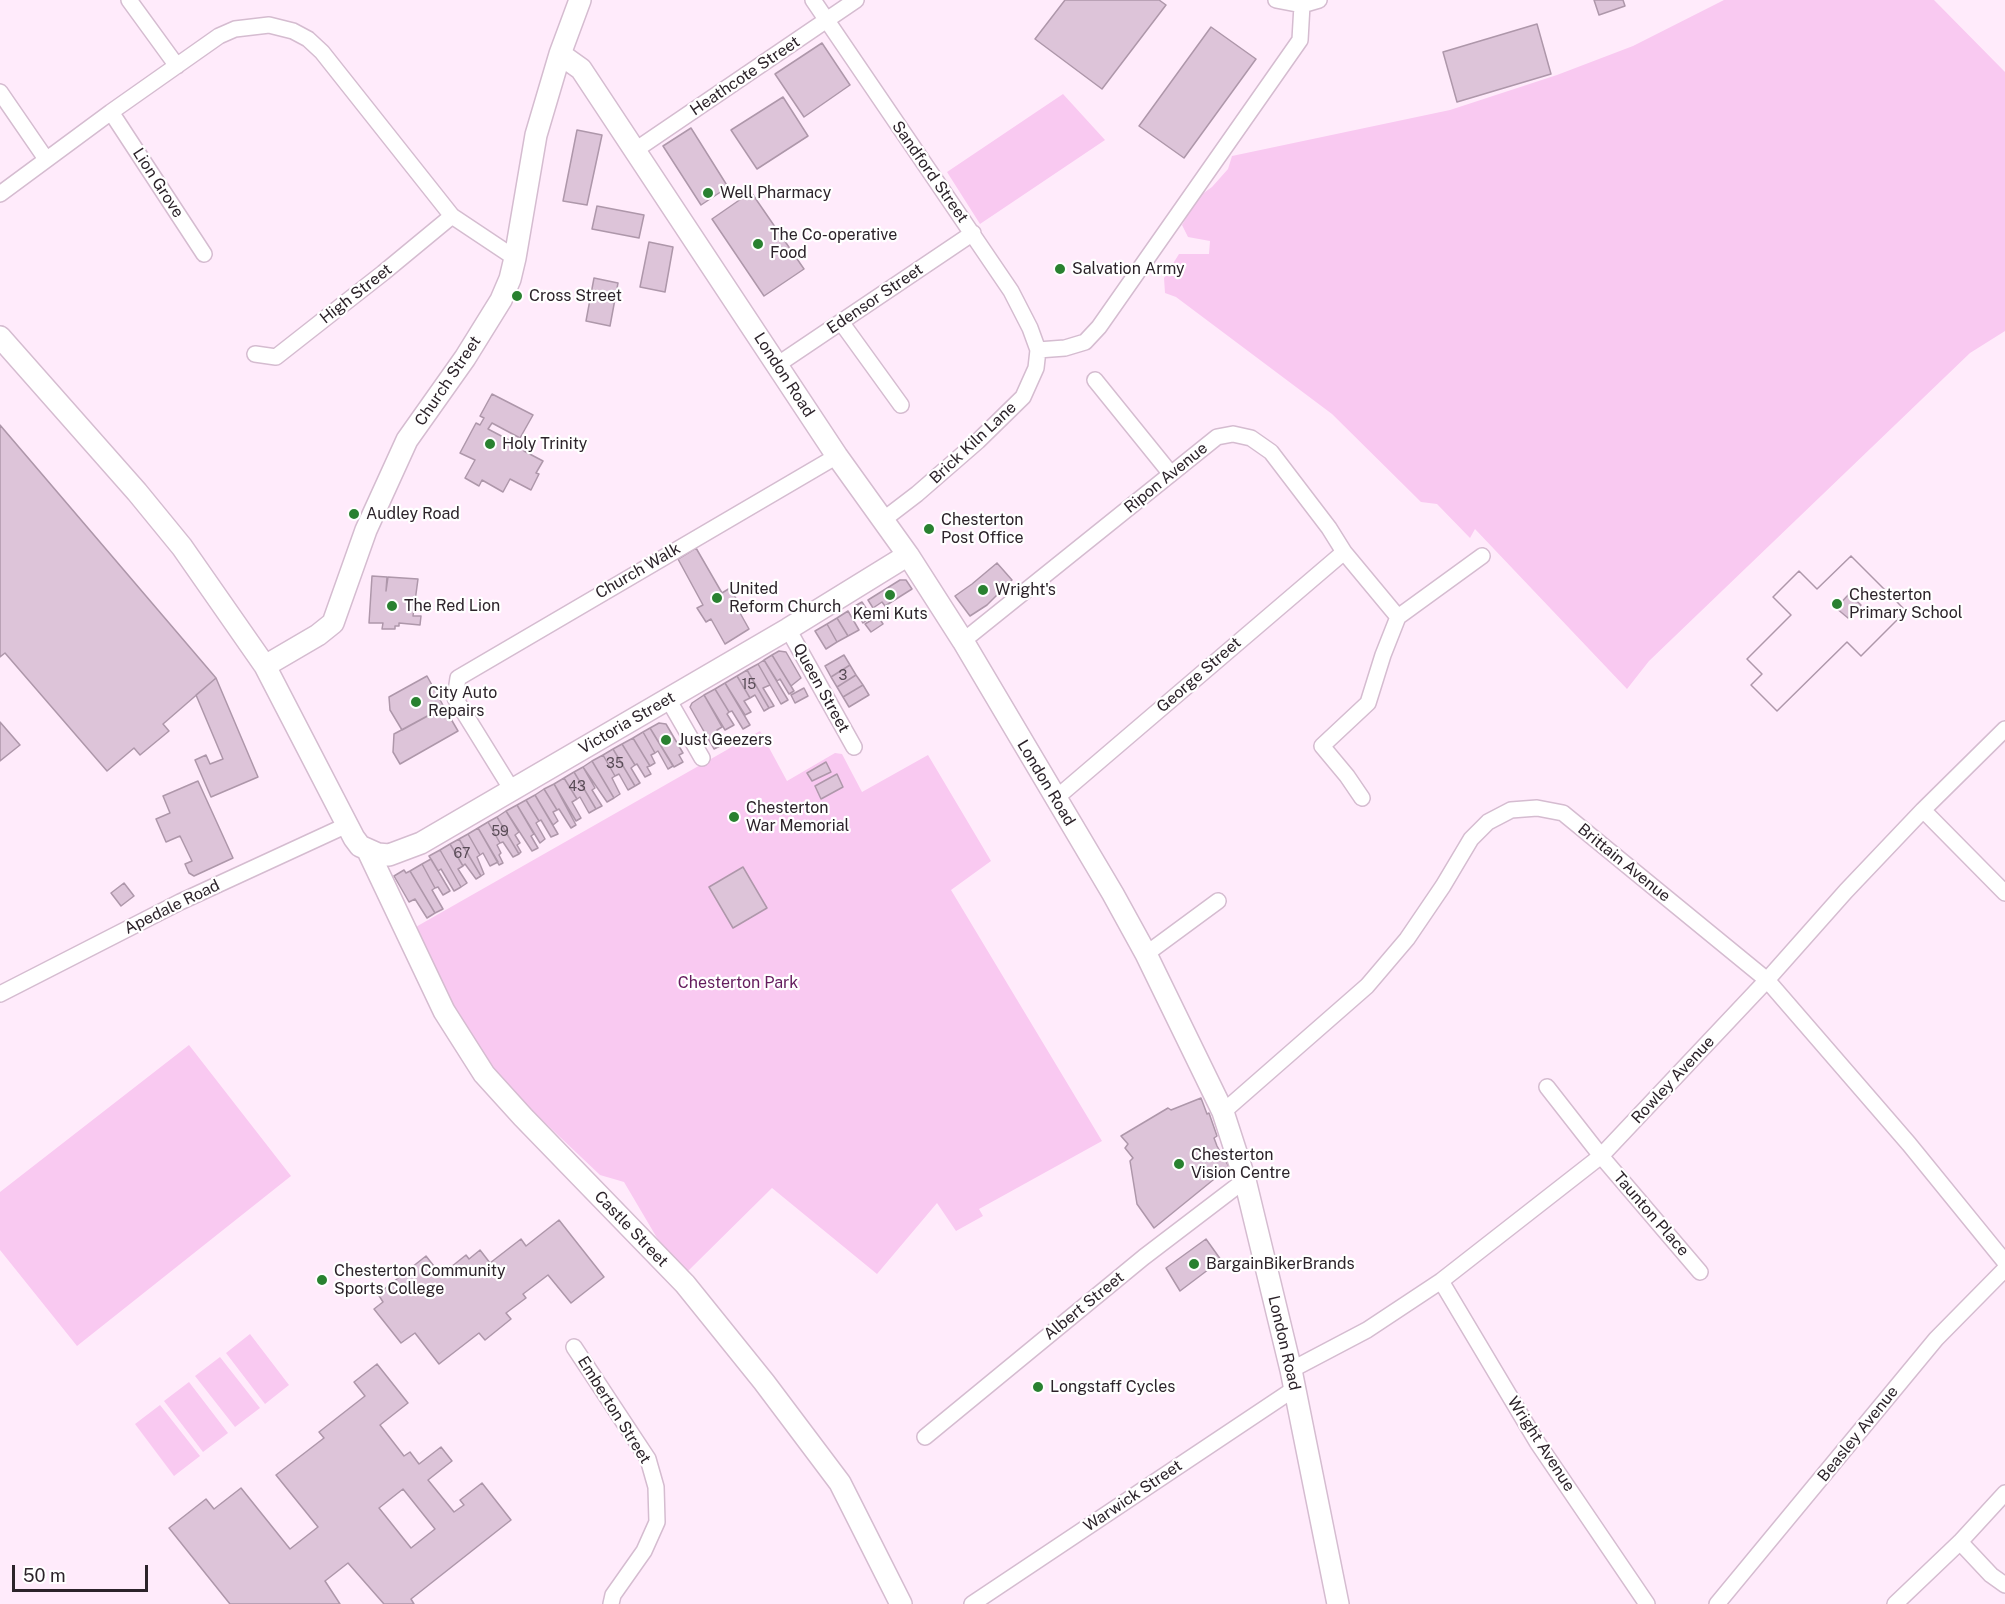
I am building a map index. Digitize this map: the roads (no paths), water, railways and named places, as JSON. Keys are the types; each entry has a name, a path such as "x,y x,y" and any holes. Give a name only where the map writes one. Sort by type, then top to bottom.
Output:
{"main road":[{"name":"Church Street","path":"265,666 318,635 333,623 366,530 407,440 465,358 501,300 510,279 515,258 536,135 560,54 580,0"},
{"name":"London Road","path":"560,54 581,69 837,456 908,555 963,641 1146,954 1223,1112 1245,1180 1292,1379 1338,1604"},
{"path":"0,337 137,492 182,547 265,666 354,838 368,851"},
{"name":"Victoria Street","path":"368,851 389,855 402,852 668,699 908,555"},
{"name":"Castle Street","path":"368,851 444,1011 484,1074 685,1284 764,1382 840,1483 901,1604"}],"street":[{"path":"129,0 177,66"},
{"name":"Sandford Street","path":"813,0 1011,291 1030,328 1038,350"},
{"name":"Heathcote Street","path":"634,152 856,0"},
{"path":"1276,0 1302,5 1319,0"},
{"path":"1038,350 1065,348 1084,342 1099,327 1300,40 1302,5"},
{"path":"0,194 111,111 219,36 234,28 269,25 293,31 308,39 322,52 452,216 515,258"},
{"path":"0,92 46,159"},
{"name":"Lion Grove","path":"111,111 204,254"},
{"name":"High Street","path":"255,354 276,357 452,216"},
{"name":"Edensor Street","path":"777,365 973,233"},
{"path":"841,322 901,405"},
{"name":"Brick Kiln Lane","path":"884,520 978,441 1023,397 1036,368 1038,350"},
{"path":"1095,380 1171,474"},
{"name":"Ripon Avenue","path":"963,641 1217,437 1233,434 1251,438 1271,452 1329,528 1344,552 1398,617"},
{"name":"Church Walk","path":"512,790 455,698 458,678 837,456"},
{"name":"George Street","path":"1055,799 1344,552"},
{"path":"1362,798 1322,746 1368,703 1398,617 1482,556"},
{"name":"Queen Street","path":"788,628 854,747"},
{"path":"668,699 702,758"},
{"name":"Rowley Avenue","path":"1292,1379 1441,1281 1601,1156 1767,980 1845,891 2005,729"},
{"name":"Brittain Avenue","path":"1223,1112 1368,986 1407,939 1471,839 1488,822 1510,810 1537,808 1563,813 1767,980 1909,1144 2005,1262"},
{"path":"1923,810 2005,893"},
{"name":"Apedale Road","path":"5,992 180,902 347,825"},
{"path":"1146,954 1218,901"},
{"path":"0,976 5,992"},
{"name":"Taunton Place","path":"1547,1088 1601,1156 1700,1272"},
{"name":"Albert Street","path":"925,1437 1144,1257 1245,1180"},
{"name":"Beasley Avenue","path":"1717,1604 1936,1339 2005,1269"},
{"name":"Wright Avenue","path":"1441,1281 1537,1442 1647,1604"},
{"name":"Emberton Street","path":"574,1347 648,1460 656,1487 657,1522 644,1551 613,1595 611,1604"},
{"name":"Warwick Street","path":"972,1604 1292,1379"},
{"path":"1895,1604 1960,1542 2005,1493"},
{"path":"1960,1542 1991,1575 2005,1585"}],"place":[{"name":"Well Pharmacy","path":"708,193"},
{"name":"The Co-operative Food","path":"758,244"},
{"name":"Salvation Army","path":"1060,269"},
{"name":"Cross Street","path":"517,296"},
{"name":"Holy Trinity","path":"490,444"},
{"name":"Audley Road","path":"354,514"},
{"name":"Chesterton Post Office","path":"929,529"},
{"name":"Wright's","path":"983,590"},
{"name":"Kemi Kuts","path":"890,595"},
{"name":"United Reform Church","path":"717,598"},
{"name":"Chesterton Primary School","path":"1837,604"},
{"name":"The Red Lion","path":"392,606"},
{"name":"City Auto Repairs","path":"416,702"},
{"name":"Just Geezers","path":"666,740"},
{"name":"Chesterton War Memorial","path":"734,817"},
{"name":"Chesterton Vision Centre","path":"1179,1164"},
{"name":"BargainBikerBrands","path":"1194,1264"},
{"name":"Chesterton Community Sports College","path":"322,1280"},
{"name":"Longstaff Cycles","path":"1038,1387"}],"park label":[{"name":"Chesterton Park","path":"738,983"}]}
